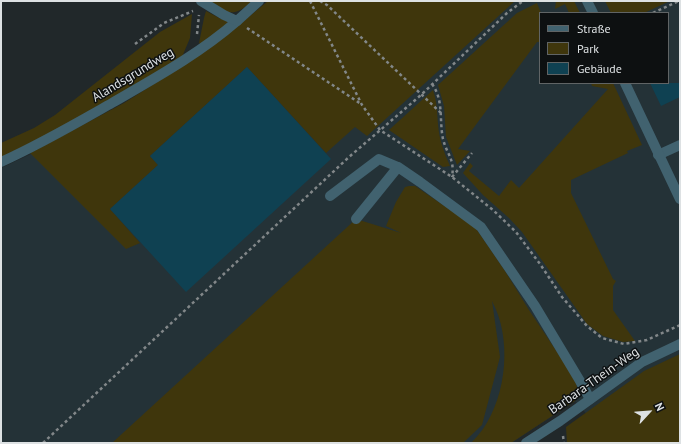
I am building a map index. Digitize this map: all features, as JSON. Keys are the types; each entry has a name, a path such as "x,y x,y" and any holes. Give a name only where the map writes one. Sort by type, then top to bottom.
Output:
{"street":[{"path":"201,1 224,16 237,21"},
{"name":"Alandsgrundweg","path":"1,162 27,150 149,82 217,38 259,1"},
{"path":"587,1 592,12"},
{"path":"625,84 680,199"},
{"path":"658,155 680,145"},
{"path":"330,196 378,159 398,167 481,227 535,306 590,399"},
{"path":"356,219 398,167"},
{"name":"Barbara-Thein-Weg","path":"526,443 560,421 642,362 680,344"}],"path":[{"path":"310,1 362,105 380,130 452,178 494,210 516,232 562,297 587,326 602,338 624,344 647,340 680,325"},
{"path":"320,1 327,5 441,113"},
{"path":"43,443 349,156 421,95 507,13 523,1"},
{"path":"655,12 679,1"},
{"path":"135,44 164,23 200,9 197,35"},
{"path":"237,21 362,105"},
{"path":"432,84 437,91 443,138 454,167 452,178"},
{"path":"452,178 472,153"}],"shaded area":[{"path":"269,1 680,1 680,443 612,443 575,401 511,443 1,443 1,168 35,152 116,122"}],"green space":[{"path":"206,1 253,1 240,10 230,12 220,9"},
{"path":"268,1 515,1 367,136 355,127 326,153 247,67 150,156 158,165 110,209 140,243 126,249 30,153 124,103 195,58 228,34"},
{"path":"556,1 574,1 580,12 569,12 565,4 555,9"},
{"path":"605,1 670,1 646,12 610,12"},
{"path":"537,3 541,12 539,12 539,42 537,42 458,149 470,151 457,165 446,137 444,106 438,85 517,13"},
{"path":"206,11 227,21 228,24 201,45 199,43"},
{"path":"192,14 190,38 182,57 69,124 1,158 1,143 34,128 55,115 160,32"},
{"path":"591,84 613,84 642,145 627,151 628,153 571,180 571,193 613,279 616,281 613,286 613,310 635,341 623,342 603,336 587,324 522,232 509,218 483,195 463,173 470,163 473,166 469,171 499,196 511,180 519,188 608,89 592,86"},
{"path":"433,90 436,102 439,135 450,166 443,167 389,130"},
{"path":"415,186 468,222 477,230 575,379 579,396 575,401 511,443 471,443 483,429 491,415 502,383 504,349 502,332 492,301 500,357 482,425 463,443 112,443 356,219 401,233 386,226 396,202 405,187"},
{"path":"680,354 680,443 567,443 566,427 644,371"}],"building":[{"path":"247,67 331,159 186,292 110,209 158,165 150,156"},
{"path":"680,83 680,97 661,106 650,84"}]}
